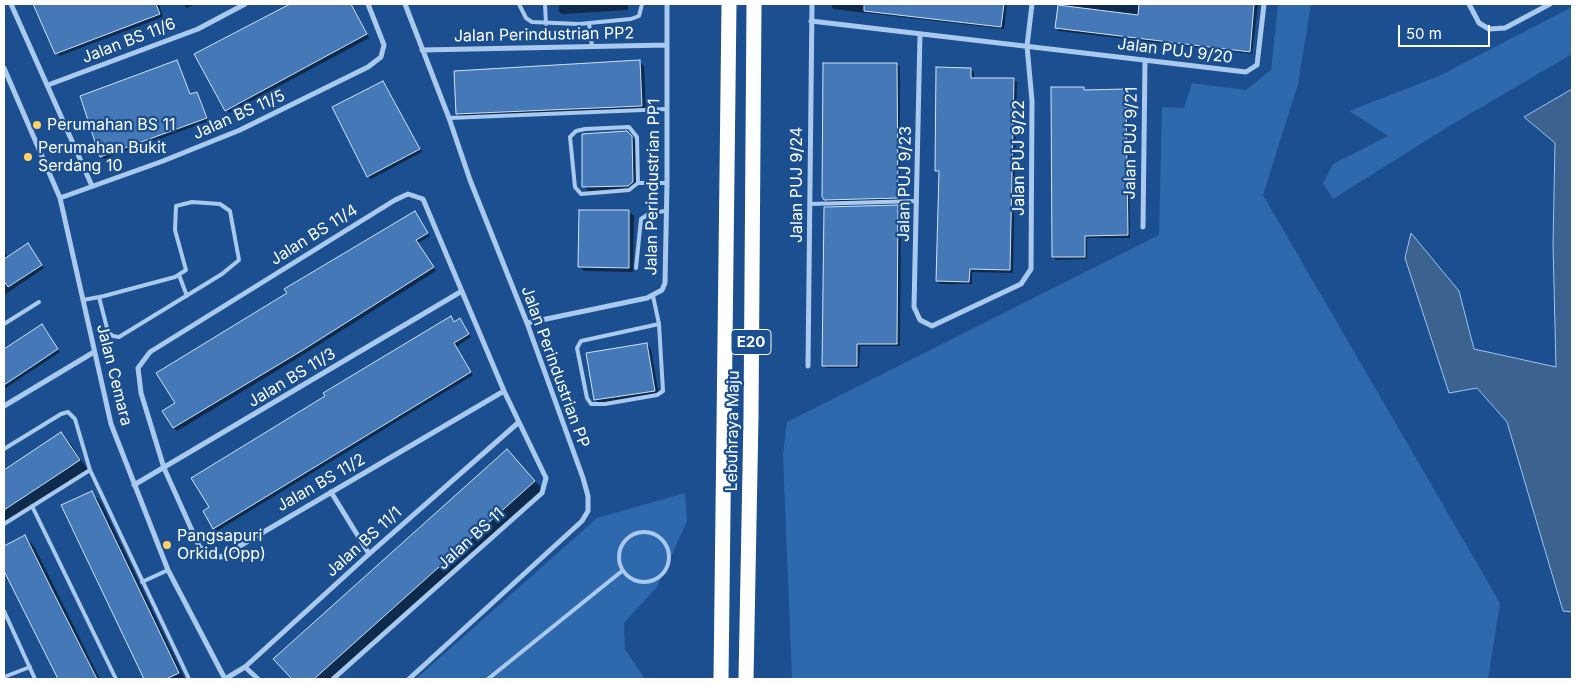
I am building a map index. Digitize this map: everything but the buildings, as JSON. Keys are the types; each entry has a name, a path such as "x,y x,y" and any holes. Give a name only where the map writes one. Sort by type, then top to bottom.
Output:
{"highway":[{"name":"Lebuhraya Maju","path":"721,679 729,4"},
{"name":"Lebuhraya Maju","path":"746,679 751,407 754,4"}],"street":[{"path":"11,4 92,186"},
{"name":"Jalan BS 11/6","path":"48,85 198,29 245,4"},
{"name":"Jalan BS 11/5","path":"60,198 163,162 240,130 368,67 382,57 384,45 368,4"},
{"name":"Jalan Perindustrian PP","path":"405,4 450,118 470,180 526,323 588,496 588,511 582,521 409,679"},
{"name":"Jalan Perindustrian PP1","path":"526,323 653,296 662,290 664,283 666,183 667,4"},
{"name":"Jalan PUJ 9/24","path":"808,366 812,4"},
{"name":"Jalan PUJ 9/22","path":"932,326 1022,284 1031,269 1032,101 1027,46 1032,4"},
{"name":"Jalan PUJ 9/20","path":"811,21 1246,72 1257,65 1264,4"},
{"path":"1469,4 1479,23 1489,29 1505,28 1550,4"},
{"name":"Jalan PUJ 9/23","path":"920,34 914,307 920,320 932,326"},
{"name":"Jalan Perindustrian PP2","path":"422,50 667,45"},
{"name":"Jalan PUJ 9/21","path":"1142,227 1144,60"},
{"name":"Jalan Cemara","path":"4,68 60,198 111,424 168,570 224,679"},
{"name":"Jalan BS 11/4","path":"164,468 141,393 138,368 150,352 395,200 408,194 424,199 504,391"},
{"name":"Jalan BS 11/3","path":"134,485 462,291"},
{"path":"4,406 94,352"},
{"name":"Jalan BS 11","path":"333,679 542,493 546,478 504,391"},
{"name":"Jalan BS 11/2","path":"164,468 200,546 210,556 221,557 504,391"},
{"name":"Jalan BS 11/1","path":"224,679 245,667 369,554 519,422"},
{"path":"331,492 369,554"},
{"path":"245,667 258,679"}],"lane":[{"path":"520,4 526,18 532,22 546,24 589,24 631,19 639,16 642,4"},
{"path":"546,4 546,24"},
{"path":"589,24 592,46"},
{"path":"450,118 667,110"},
{"path":"638,183 636,137 629,127 585,129 576,131 570,137 574,187 581,194 629,190 638,183 666,183"},
{"path":"810,204 917,201"},
{"path":"83,300 179,275 186,270 176,230 174,216 176,206 192,202 220,204 230,211 239,260 187,296 119,336 112,336 108,332 99,297"},
{"path":"636,268 641,219 650,213 665,211"},
{"path":"179,275 187,296"},
{"path":"653,296 659,324 663,391 622,401 591,404 587,398 577,348 581,341 659,324"},
{"path":"4,324 39,302"},
{"path":"4,449 68,412 75,419 90,470 189,679"},
{"path":"4,524 90,470"},
{"path":"32,506 116,679"},
{"path":"642,531 653,532 662,538 668,547 670,558 667,568 660,576 650,581 640,582 630,578 622,571 618,561 618,550 623,541 632,534 642,531"},
{"path":"142,582 168,570"},
{"path":"488,679 622,571"},
{"path":"4,612 35,679"},
{"path":"4,677 30,667"}],"shaded area":[{"path":"1278,4 1311,4 1298,84 1263,195 1500,603 1488,679 792,679 783,455 787,422 1159,235 1162,107 1184,108 1192,83 1246,90 1271,70"},
{"path":"1572,7 1572,54 1451,125 1333,199 1323,183 1333,164 1388,136 1349,111 1439,76"},
{"path":"1572,89 1572,612 1563,611 1507,422 1477,388 1449,393 1405,258 1411,233 1459,291 1474,349 1556,367 1553,245 1555,143 1524,117"},
{"path":"685,493 687,521 657,587 624,623 625,649 645,679 416,679 597,518"}],"place":[{"name":"Perumahan BS 11","path":"37,125"},
{"name":"Perumahan Bukit Serdang 10","path":"28,157"},
{"name":"Pangsapuri Orkid (Opp)","path":"167,545"}]}
